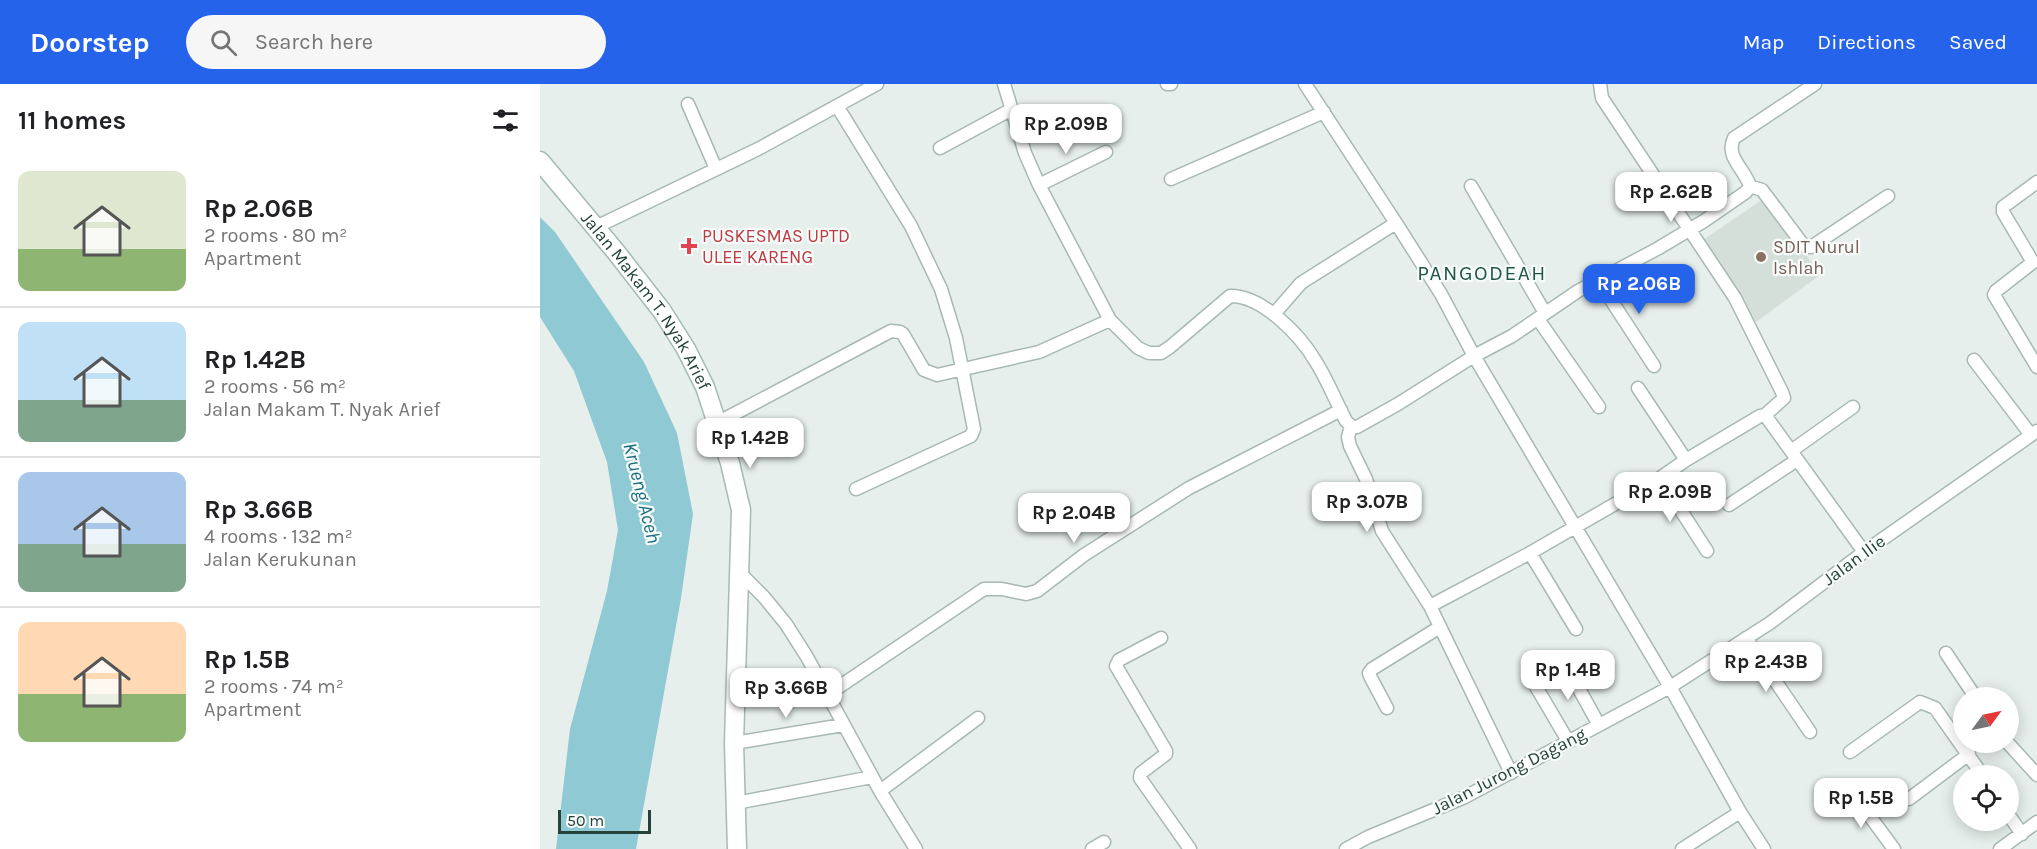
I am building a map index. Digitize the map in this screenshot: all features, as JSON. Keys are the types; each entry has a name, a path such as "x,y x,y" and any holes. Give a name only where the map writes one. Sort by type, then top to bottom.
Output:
{"street":[{"path":"596,227 758,149 877,84"},
{"path":"1004,84 1025,153 1038,185 1110,320 1138,348 1149,353 1161,353 1230,296 1242,296 1274,314 1316,361 1351,426 1348,437 1350,446 1366,479 1382,531 1430,606 1511,773"},
{"path":"1305,84 1441,294 1474,356 1670,687 1740,812 1764,849"},
{"path":"1430,606 1575,528 1765,415 1784,398 1735,298 1602,98 1600,84"},
{"path":"1351,426 1357,427 1398,404 1474,356 1512,336 1578,291 1657,249 1746,192 1750,186 1748,178 1731,155 1730,145 1734,138 1815,84"},
{"path":"688,104 716,169"},
{"path":"837,106 888,187 927,258 941,289 962,370 974,429 971,436 856,489"},
{"path":"940,148 1012,109"},
{"path":"1171,179 1324,112"},
{"path":"1038,185 1106,152"},
{"name":"Jalan Makam T. Nyak Arief","path":"540,161 662,310 686,349 705,387 730,463 741,510 734,743 737,849"},
{"path":"2037,182 2003,207 2003,212 2032,263 1994,295 2037,367"},
{"path":"1471,186 1541,316 1599,407"},
{"path":"1750,186 1762,190 1804,246 1811,247 1888,196"},
{"path":"1274,314 1301,283 1396,223"},
{"path":"1598,280 1654,366"},
{"path":"717,423 891,332 903,334 924,370 937,375 1039,352 1110,320"},
{"path":"1974,360 2034,433"},
{"path":"1638,388 1686,460"},
{"path":"1729,505 1853,408"},
{"path":"827,695 984,589 1002,589 1026,594 1037,591 1084,555 1189,488 1341,410"},
{"path":"1765,415 1864,552"},
{"name":"Jalan Ilie","path":"1670,687 1770,622 1864,552 2034,433"},
{"path":"1660,478 1707,551"},
{"path":"1530,553 1576,630"},
{"path":"740,573 786,624 879,791 916,849"},
{"path":"1387,708 1371,678 1372,669 1440,627"},
{"path":"1161,638 1119,660 1116,666 1166,751 1166,754 1141,773 1140,778 1190,849"},
{"path":"1746,638 1810,732"},
{"path":"1946,653 1969,687"},
{"path":"1564,662 1599,725"},
{"path":"1531,678 1568,741"},
{"name":"Jalan Jurong Dagang","path":"1346,849 1368,837 1465,797 1670,687"},
{"path":"1850,752 1920,702 1935,708 1976,765"},
{"path":"879,791 978,718"},
{"path":"734,743 843,725"},
{"path":"2017,753 2037,775"},
{"path":"1909,799 1968,754"},
{"path":"736,803 872,777"},
{"path":"1852,792 1894,849"},
{"path":"1682,849 1740,812"},
{"path":"2000,849 2037,822"},
{"path":"2019,830 2022,834"},
{"path":"1092,849 1104,842"}],"shaded area":[{"name":"SDIT Nurul Ishlah","path":"1766,197 1820,275 1756,322 1703,240"}],"water":[{"name":"Krueng Aceh","path":"540,217 555,232 644,362 677,433 693,514 681,598 636,849 556,849 570,729 607,591 618,530 607,462 574,371 540,317"}],"place":[{"name":"PUSKESMAS UPTD ULEE KARENG","path":"689,246"},
{"name":"SDIT Nurul Ishlah","path":"1761,257"}],"district":[{"name":"PANGODEAH","path":"1482,273"}]}
